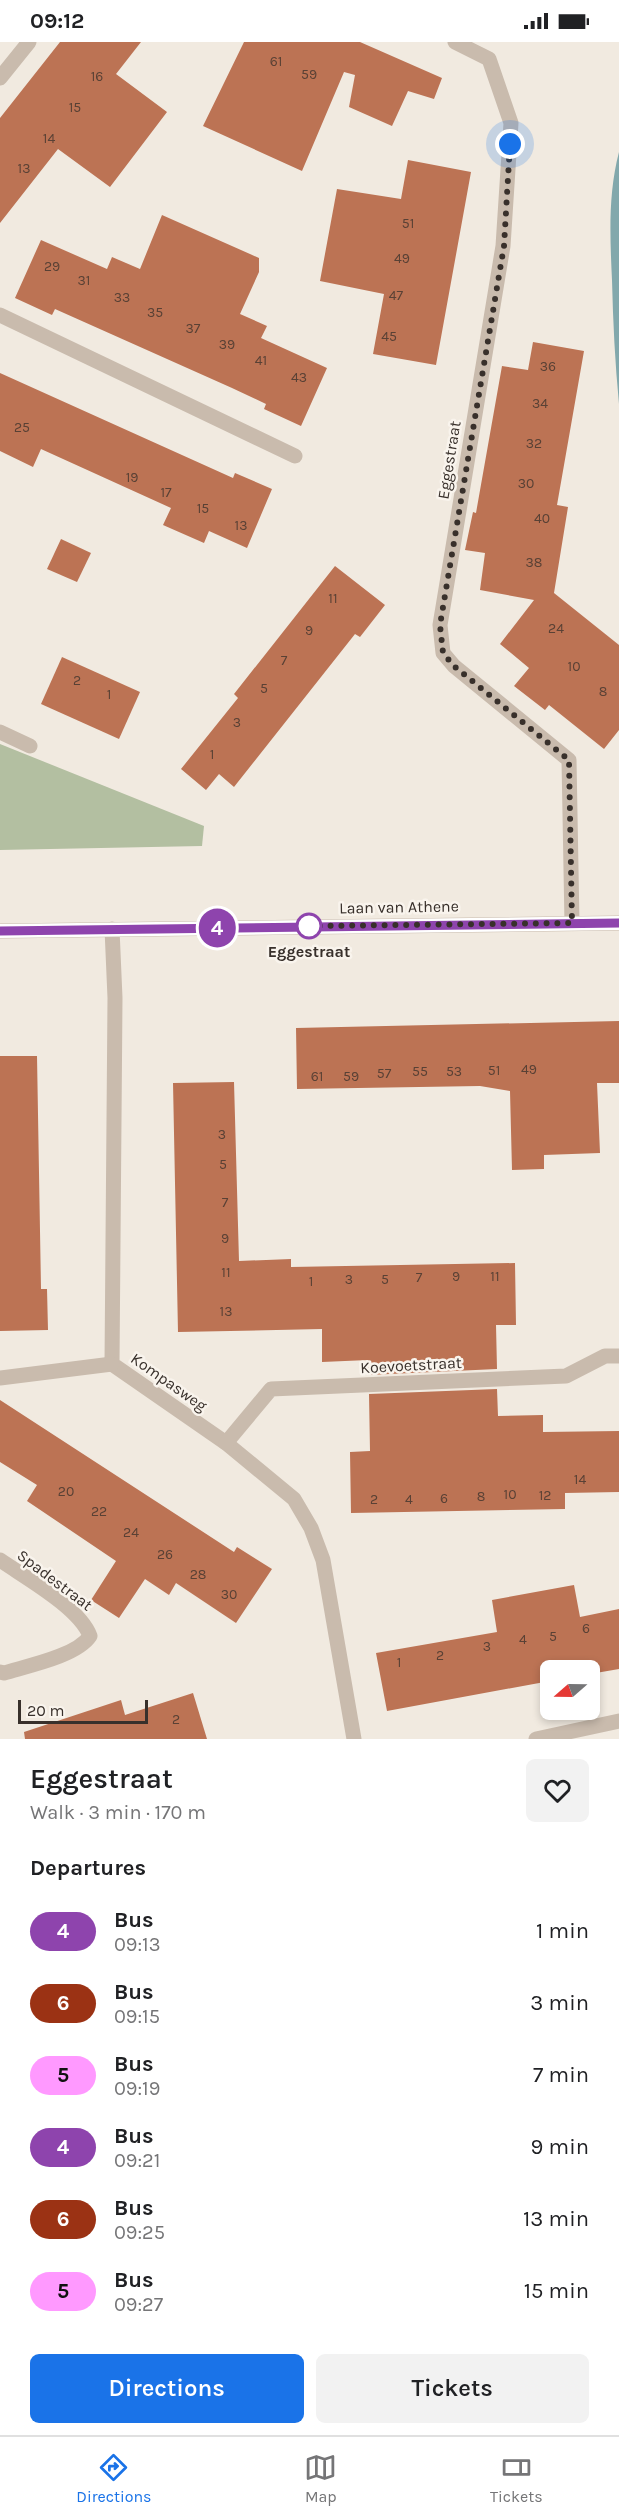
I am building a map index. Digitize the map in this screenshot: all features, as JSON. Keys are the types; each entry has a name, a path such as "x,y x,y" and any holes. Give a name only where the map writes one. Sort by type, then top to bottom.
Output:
{"street":[{"path":"0,78 29,42"},
{"name":"Eggestraat","path":"455,42 489,59 511,123 504,246 440,625 443,653 472,683 569,760 572,923"},
{"path":"0,315 295,456"},
{"path":"0,732 30,746"},
{"name":"Laan van Athene","path":"0,931 619,923"},
{"name":"Kompasweg","path":"112,929 115,998 112,1364 226,1443 294,1499 311,1528 323,1560 354,1739"},
{"name":"Koevoetstraat","path":"226,1443 271,1389 566,1376 605,1356 619,1356"},
{"path":"0,1378 112,1364"},
{"name":"Spadestraat","path":"0,1560 74,1612 86,1624 90,1636 84,1645 74,1649 22,1668 0,1672"},
{"path":"537,1739 619,1721"}],"green space":[{"path":"0,744 204,826 202,846 0,850"}],"water":[{"path":"619,152 619,404 610,232 611,200"}],"building":[{"path":"60,42 141,42 116,74 167,112 110,187 58,149 0,223 0,118"},
{"path":"244,42 360,42 442,78 434,99 408,91 392,126 349,107 355,75 344,72 302,171 203,126"},
{"path":"408,160 471,172 436,365 373,354 384,294 320,281 337,189 401,199"},
{"path":"162,215 259,258 259,272 240,314 267,326 261,338 327,368 301,426 264,409 266,404 232,388 55,309 52,315 15,298 41,240 107,269 112,257 140,269"},
{"path":"533,342 584,351 557,505 568,507 554,593 619,645 619,730 604,749 549,705 545,710 514,686 529,668 500,644 534,600 480,590 485,553 465,550 473,512 476,513 502,366 528,370"},
{"path":"0,373 233,478 235,473 272,489 247,548 209,531 204,543 163,525 171,508 41,449 33,467 0,451"},
{"path":"61,539 91,553 77,582 47,569"},
{"path":"335,566 385,605 360,637 355,634 234,787 219,774 206,790 181,769 238,698 234,694"},
{"path":"62,657 140,692 119,739 41,704"},
{"path":"619,1021 619,1083 597,1083 600,1153 544,1155 544,1169 512,1170 510,1091 480,1086 297,1089 296,1028"},
{"path":"0,1056 37,1056 41,1289 47,1289 48,1330 0,1331"},
{"path":"234,1082 239,1261 291,1259 291,1267 515,1263 516,1325 496,1325 497,1369 368,1375 368,1360 322,1362 322,1329 178,1332 173,1083"},
{"path":"497,1389 498,1416 543,1415 543,1432 619,1431 619,1492 565,1493 565,1509 351,1513 350,1452 370,1451 369,1394"},
{"path":"0,1400 234,1552 237,1547 272,1569 236,1623 176,1583 169,1595 145,1579 119,1618 91,1600 116,1561 27,1501 37,1485 0,1462"},
{"path":"574,1585 580,1617 619,1609 619,1669 600,1672 600,1660 540,1660 540,1683 387,1711 376,1653 497,1632 492,1600"},
{"path":"193,1693 207,1739 25,1739 24,1732 121,1700 125,1715"}],"bus line":[{"name":"4","path":"0,931 619,923"}],"place":[{"name":"Eggestraat","path":"309,926"}],"route":[{"path":"309,926 572,923 569,760 454,666 443,653 440,625 504,246 510,144"}]}
